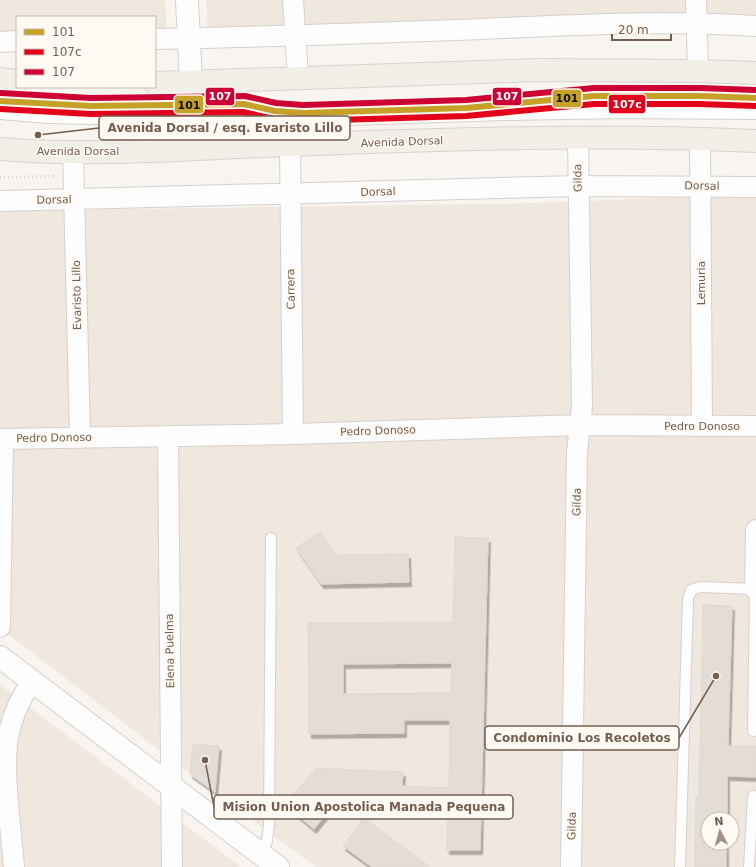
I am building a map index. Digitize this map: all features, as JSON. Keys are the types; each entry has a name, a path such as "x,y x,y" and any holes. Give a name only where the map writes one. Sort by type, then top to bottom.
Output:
{"main road":[{"path":"187,0 191,82 203,148"},
{"path":"156,83 539,70 756,73"},
{"path":"0,79 16,80"},
{"name":"Avenida Dorsal","path":"0,149 73,152 578,137 756,141"},
{"path":"0,657 270,861"}],"street":[{"path":"292,0 298,78"},
{"path":"696,0 698,71"},
{"path":"156,39 696,23 756,26"},
{"path":"0,42 16,41"},
{"name":"Gilda","path":"571,867 578,453 582,406 578,137"},
{"name":"Lemuria","path":"700,139 702,426"},
{"name":"Carrera","path":"290,145 292,434"},
{"name":"Evaristo Lillo","path":"73,152 80,438"},
{"name":"Dorsal","path":"0,201 578,186 756,187"},
{"name":"Pedro Donoso","path":"2,439 292,434 580,425 756,426"},
{"name":"Elena Puelma","path":"168,436 172,867"},
{"path":"0,627 2,439"},
{"path":"756,530 756,589"},
{"path":"14,867 5,772 5,757 8,733 16,710 32,681"}],"lane":[{"path":"0,114 48,118 98,119 146,126 244,104 275,111 303,113 466,108 594,96 700,96 756,98"},
{"path":"0,102 196,115 506,115 623,113 756,114"},
{"path":"270,861 267,841 269,825 271,538"},
{"path":"680,867 688,599 691,590 700,588 756,589 753,731"},
{"path":"749,867 753,796"}],"shaded area":[{"path":"0,0 165,0 167,33 156,33 156,16 16,16 16,36 0,36"},
{"path":"206,0 756,0 756,21 208,32"},
{"path":"756,194 756,867 316,867 180,766 0,628 0,211 536,203"},
{"path":"0,685 241,867 0,867"}],"building":[{"path":"320,532 336,555 408,554 409,582 321,584 296,548"},
{"path":"455,537 488,538 480,850 447,850 448,809 334,804 314,829 285,805 316,768 403,772 402,786 449,788 450,720 404,720 404,733 309,734 308,623 453,622","holes":["452,663 451,693 343,694 343,664"]},
{"path":"703,605 732,606 728,746 756,746 756,777 727,776 727,811 700,811 700,851 726,851 726,867 695,867 696,797 699,797"},
{"path":"193,744 219,746 215,792 190,774"},
{"path":"364,818 430,867 372,867 343,846"}],"transit line":[{"name":"107","path":"1,93 91,98 245,96 276,103 303,105 466,100 594,88 700,88 756,90"},
{"name":"101","path":"0,101 91,106 244,104 275,111 303,113 466,108 594,96 700,96 756,98"},
{"name":"107c","path":"0,109 91,114 243,112 274,119 303,121 466,116 594,104 700,104 756,106"}],"place":[{"name":"Avenida Dorsal / esq. Evaristo Lillo","path":"38,135"},
{"name":"Condominio Los Recoletos","path":"716,676"},
{"name":"Mision Union Apostolica Manada Pequena","path":"205,760"}]}
